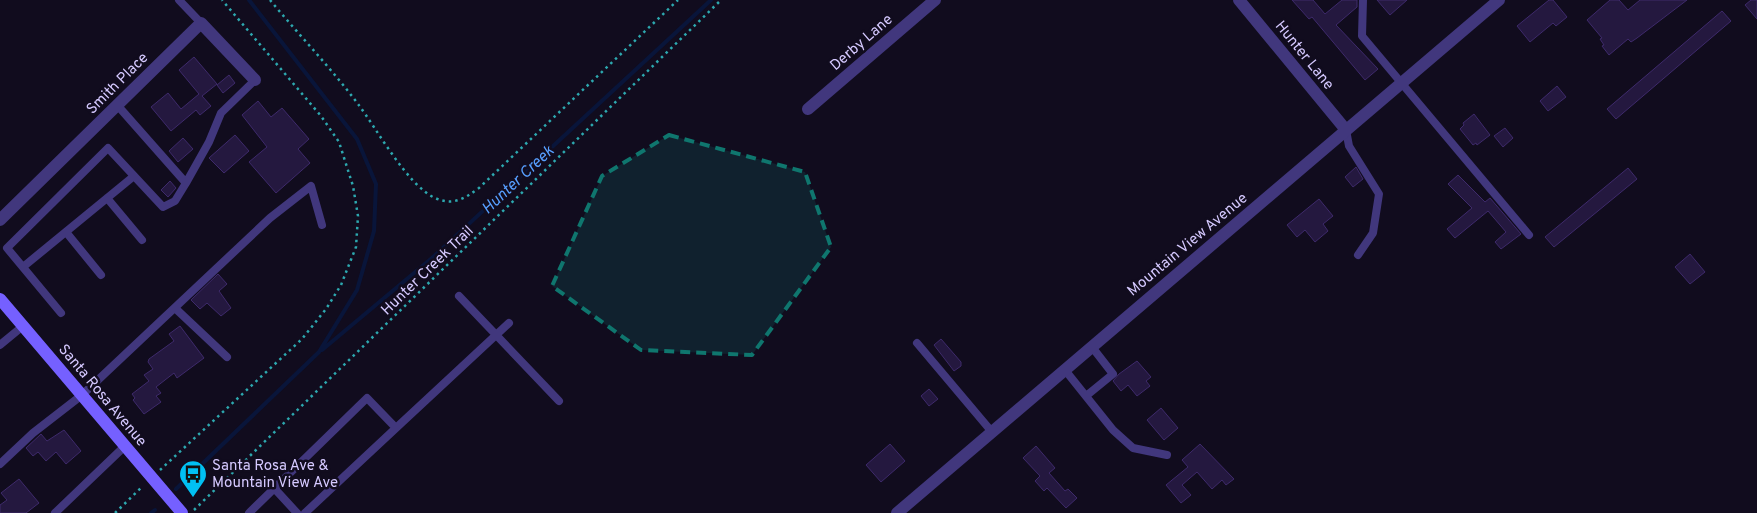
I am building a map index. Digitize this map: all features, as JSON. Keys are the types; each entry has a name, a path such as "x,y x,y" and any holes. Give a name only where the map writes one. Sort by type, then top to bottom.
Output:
{"main road":[{"name":"Santa Rosa Avenue","path":"0,299 182,513"}],"street":[{"name":"Derby Lane","path":"808,109 935,0"},
{"name":"Hunter Lane","path":"1239,0 1346,130"},
{"name":"Mountain View Avenue","path":"897,513 1498,0"},
{"path":"201,23 255,80"},
{"name":"Smith Place","path":"0,220 201,23"}],"lane":[{"path":"179,0 201,23"},
{"path":"1363,0 1362,36 1400,84 1529,235"},
{"path":"61,313 7,248 108,148 163,207 174,201 209,142 221,113 255,80"},
{"path":"118,106 186,183"},
{"path":"1346,130 1349,146 1379,194 1373,233 1358,255"},
{"path":"23,267 134,176"},
{"path":"0,464 33,433 82,395 176,309 270,218 311,186 322,225"},
{"path":"107,198 142,240"},
{"path":"66,232 101,275"},
{"path":"459,296 559,401"},
{"path":"176,309 227,357"},
{"path":"305,513 509,323"},
{"path":"0,345 23,326"},
{"path":"917,343 992,432"},
{"path":"1086,396 1113,374 1092,347"},
{"path":"1065,370 1113,430 1133,448 1167,455"},
{"path":"249,513 367,398 396,428"},
{"path":"56,513 125,446"},
{"path":"274,488 298,513"}],"path":[{"path":"115,513 302,339 326,309 341,285 356,247 358,216 356,201 346,159 339,142 321,116 222,0"},
{"path":"270,0 342,83 395,158 416,182 433,197 449,202 462,200 479,188 678,0"},
{"name":"Hunter Creek Trail","path":"191,513 720,0"}],"highlighted area":[{"path":"669,135 805,172 831,247 752,355 641,350 552,286 602,176"}],"building":[{"path":"1292,0 1313,0 1325,14 1342,0 1357,0 1357,7 1336,25 1378,69 1365,80 1312,17 1309,19"},
{"path":"1377,0 1407,0 1390,15"},
{"path":"1549,0 1553,0 1567,17 1556,26 1553,23 1530,42 1517,26"},
{"path":"1610,0 1619,0 1628,10 1640,0 1687,0 1637,38 1631,42 1628,39 1609,55 1602,46 1604,45 1600,39 1602,38 1587,20"},
{"path":"1751,0 1757,0 1757,19 1745,5"},
{"path":"1722,11 1731,21 1616,119 1607,109"},
{"path":"194,57 217,84 202,96 211,106 200,115 196,110 171,131 151,107 168,93 181,109 199,94 179,70"},
{"path":"229,75 235,83 223,93 217,85"},
{"path":"1557,86 1566,97 1548,111 1540,101"},
{"path":"258,101 271,117 282,108 309,139 298,149 310,163 276,193 249,162 267,147 242,115"},
{"path":"1474,114 1490,135 1477,145 1476,143 1473,145 1460,129 1464,125 1463,123"},
{"path":"1505,128 1513,138 1503,147 1494,136"},
{"path":"235,135 249,151 224,173 209,158"},
{"path":"183,138 193,149 178,162 169,151"},
{"path":"1356,167 1363,179 1353,187 1345,177"},
{"path":"1628,168 1637,179 1554,247 1545,237"},
{"path":"1458,175 1485,202 1490,198 1521,234 1501,249 1495,242 1506,232 1488,211 1455,238 1447,229 1472,208 1448,184"},
{"path":"170,181 176,188 168,197 161,190"},
{"path":"1319,199 1333,216 1323,224 1328,231 1315,242 1305,230 1297,237 1287,225"},
{"path":"1690,254 1705,272 1690,284 1675,267"},
{"path":"218,274 227,284 219,291 231,308 221,316 207,303 200,309 191,300"},
{"path":"180,326 204,358 177,378 174,373 156,387 161,393 156,396 161,402 144,414 133,400 135,398 132,394 149,381 144,375 153,369 148,362 149,359 174,341 169,334"},
{"path":"941,339 961,362 961,366 954,371 934,345"},
{"path":"1137,361 1151,377 1146,381 1150,386 1137,396 1128,385 1121,391 1113,381 1119,374"},
{"path":"929,389 938,399 929,406 921,396"},
{"path":"1161,408 1178,428 1164,440 1147,420"},
{"path":"64,430 81,451 66,464 56,452 46,461 38,452 33,456 26,448 41,434 47,441"},
{"path":"890,444 905,461 881,482 866,465"},
{"path":"1200,444 1234,479 1226,485 1222,480 1212,489 1197,472 1182,485 1191,495 1181,503 1166,485 1188,467 1182,460"},
{"path":"1036,446 1055,468 1049,473 1065,491 1068,489 1077,498 1066,508 1047,488 1044,491 1035,481 1040,476 1023,458"},
{"path":"19,479 39,503 26,513 0,513 0,505 7,500 1,493"}],"waterway":[{"path":"176,489 319,352 357,290 374,231 376,184 357,139 249,0"},
{"name":"Hunter Creek","path":"322,350 432,258 711,0"},
{"path":"151,513 155,510"}],"place":[{"name":"Santa Rosa Ave & Mountain View Ave","path":"193,498"}]}
